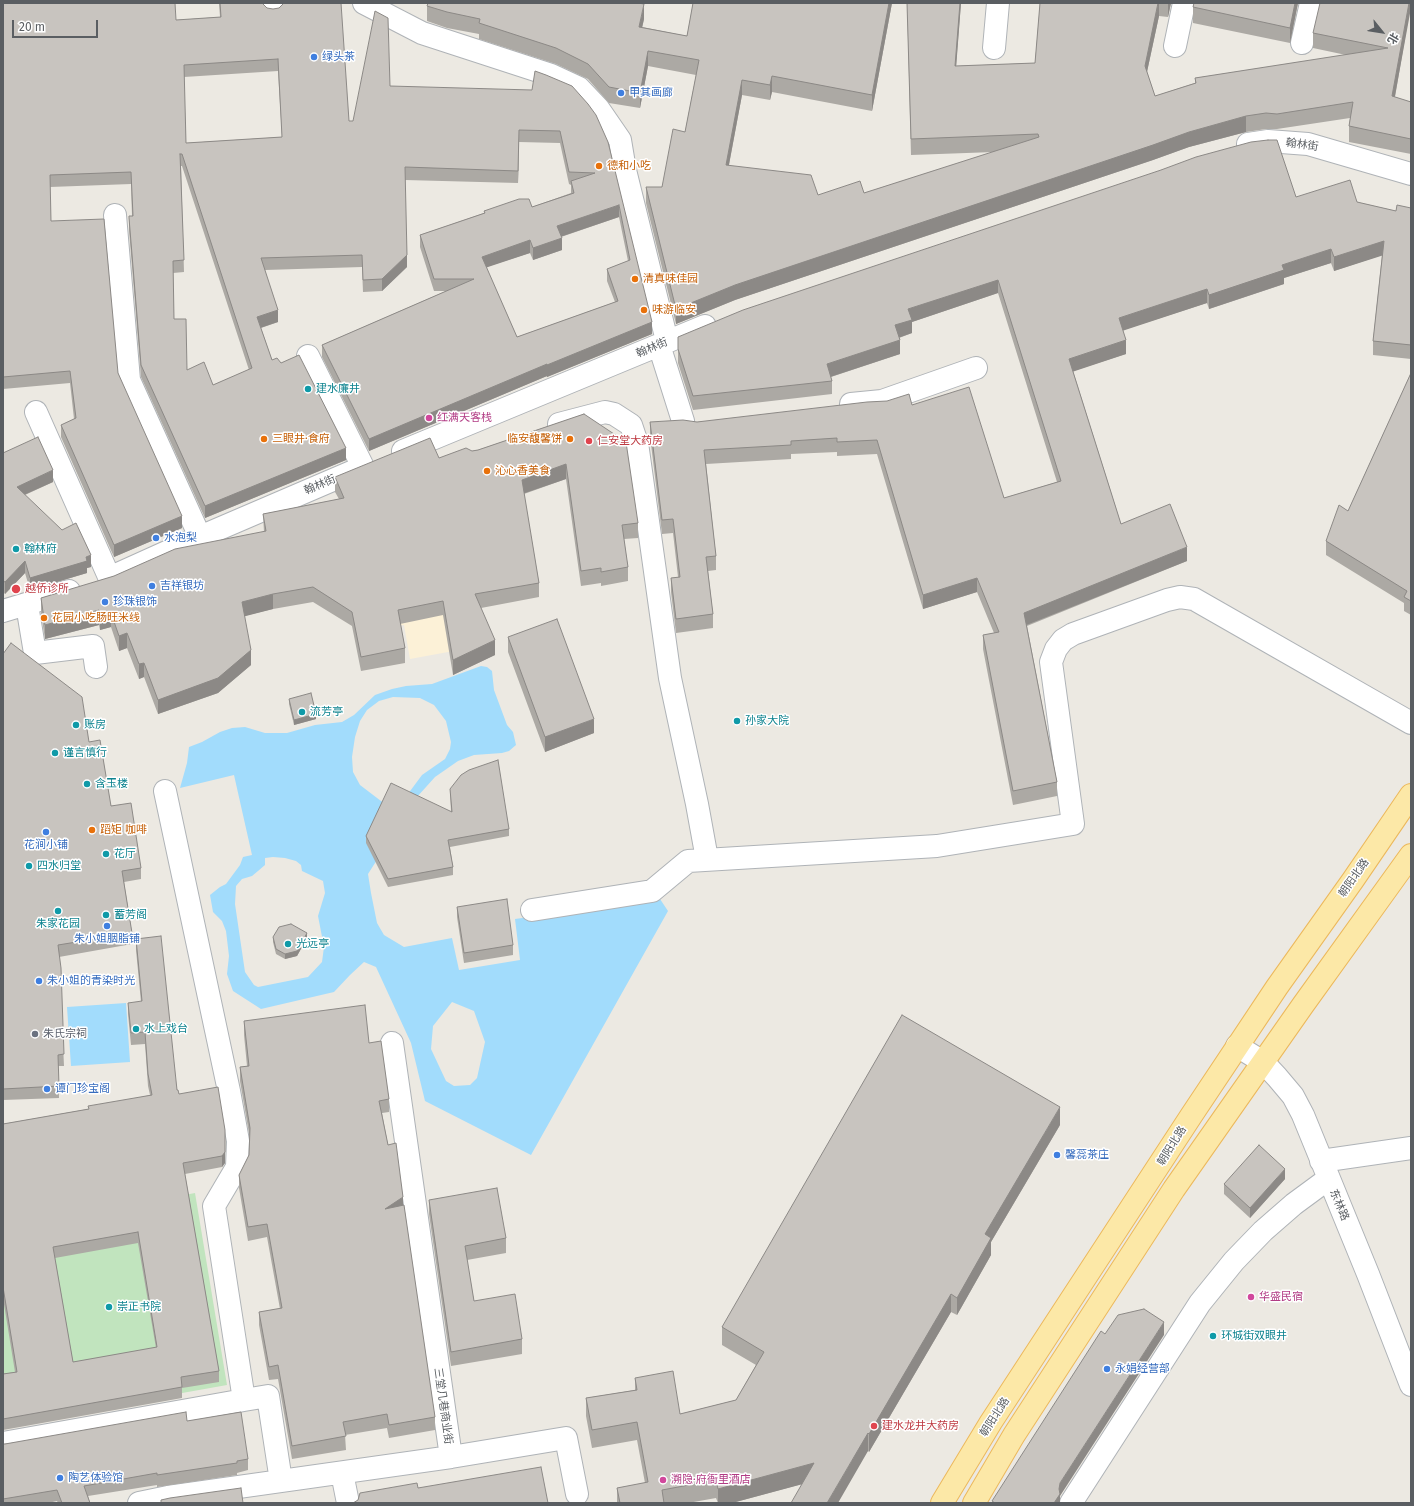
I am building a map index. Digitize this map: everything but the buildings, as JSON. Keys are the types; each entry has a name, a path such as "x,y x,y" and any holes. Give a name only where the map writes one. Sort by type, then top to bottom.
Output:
{"main road":[{"name":"朝阳北路","path":"942,1503 991,1422 1237,1046 1277,986 1353,880 1411,795"},
{"path":"974,1503 1014,1435 1174,1189 1411,855"}],"street":[{"path":"364,3 422,33 551,75 579,88 598,108 620,140 625,170 663,343 667,423"},
{"path":"994,48 998,3"},
{"path":"1175,46 1184,3"},
{"path":"1302,43 1311,3"},
{"name":"翰林街","path":"1227,150 1248,144 1268,141 1308,144 1411,174"},
{"path":"115,215 130,380 200,537"},
{"name":"翰林街","path":"3,611 27,605 97,582 363,467 724,318"},
{"path":"308,356 363,467"},
{"path":"835,406 882,401 976,368"},
{"path":"36,412 97,582"},
{"path":"538,432 580,417 604,412 667,423"},
{"path":"667,423 636,443 670,678 697,804 707,859"},
{"path":"532,910 652,891 688,861 937,846 1073,824 1051,662 1056,649 1063,640 1073,634 1167,600 1180,597 1194,600 1411,723"},
{"path":"27,605 35,653 93,646 96,667"},
{"path":"165,791 229,1091 238,1141 237,1167 214,1206 244,1400"},
{"name":"三堂几巷商业街","path":"139,1503 168,1497 451,1457 392,1043"},
{"name":"东林路","path":"1237,1046 1263,1062 1293,1096 1303,1115 1324,1170 1368,1274 1411,1385"},
{"path":"1071,1503 1200,1303 1234,1261 1263,1231 1294,1204 1324,1170 1411,1148"},
{"path":"3,1443 268,1396 281,1481"},
{"path":"451,1457 566,1438 577,1494"},
{"path":"342,1473 348,1503"}],"shaded area":[{"path":"469,553 486,645 410,659 404,625 383,628"}],"green space":[{"name":"崇正书院","path":"195,1193 227,1385 3,1425 3,1229"}],"water":[{"path":"481,666 487,667 492,671 494,690 507,725 513,732 516,745 509,751 502,753 474,755 458,761 435,777 417,797 368,874 377,923 384,935 404,947 452,938 459,970 520,960 515,919 660,899 668,911 531,1155 425,1101 411,1043 376,967 364,962 334,992 261,1009 233,991 227,974 229,956 226,931 222,921 213,912 210,895 226,884 240,865 243,857 252,855 234,775 180,788 187,763 189,747 220,732 232,728 245,727 265,733 287,733 315,725 342,722 354,715 375,695 406,686 432,684","holes":["393,697 420,698 434,705 446,721 451,742 450,749 445,759 422,775 402,802 393,806 381,801 360,785 353,772 352,757 355,737 360,721 367,710 379,701","265,858 285,858 296,861 301,865 302,871 323,881 325,893 318,916 324,947 322,962 308,977 258,987 254,985 245,972 235,904 236,886 242,879 252,876 265,865","452,1002 474,1011 485,1042 477,1078 470,1085 454,1086 446,1081 431,1049 433,1026"]},
{"path":"126,1003 130,1062 71,1066 67,1007"}],"place":[{"name":"绿头茶","path":"314,57"},
{"name":"甲其画廊","path":"621,93"},
{"name":"德和小吃","path":"599,166"},
{"name":"清真味佳园","path":"635,279"},
{"name":"味游临安","path":"644,310"},
{"name":"建水廉井","path":"308,389"},
{"name":"红满天客栈","path":"429,418"},
{"name":"三眼井·食府","path":"264,439"},
{"name":"临安馥馨饼","path":"570,439"},
{"name":"仁安堂大药房","path":"589,441"},
{"name":"沁心香美食","path":"487,471"},
{"name":"水泡梨","path":"156,538"},
{"name":"翰林府","path":"16,549"},
{"name":"吉祥银坊","path":"152,586"},
{"name":"越侨诊所","path":"16,589"},
{"name":"珍珠银饰","path":"105,602"},
{"name":"花园小吃肠旺米线","path":"44,618"},
{"name":"流芳亭","path":"302,712"},
{"name":"孙家大院","path":"737,721"},
{"name":"账房","path":"76,725"},
{"name":"谨言慎行","path":"55,753"},
{"name":"含玉楼","path":"87,784"},
{"name":"蹈矩 咖啡","path":"92,830"},
{"name":"花涧小铺","path":"46,832"},
{"name":"花厅","path":"106,854"},
{"name":"四水归堂","path":"29,866"},
{"name":"朱家花园","path":"58,911"},
{"name":"蓄芳阁","path":"106,915"},
{"name":"朱小姐胭脂铺","path":"107,926"},
{"name":"光远亭","path":"288,944"},
{"name":"朱小姐的青染时光","path":"39,981"},
{"name":"水上戏台","path":"136,1029"},
{"name":"朱氏宗祠","path":"35,1034"},
{"name":"谭门珍宝阁","path":"47,1089"},
{"name":"馨蕊茶庄","path":"1057,1155"},
{"name":"华盛民宿","path":"1251,1297"},
{"name":"崇正书院","path":"109,1307"},
{"name":"环城街双眼井","path":"1213,1336"},
{"name":"永娟经营部","path":"1107,1369"},
{"name":"建水龙井大药房","path":"874,1426"},
{"name":"陶艺体验馆","path":"60,1478"},
{"name":"溯隐·府衙里酒店","path":"663,1480"}]}
